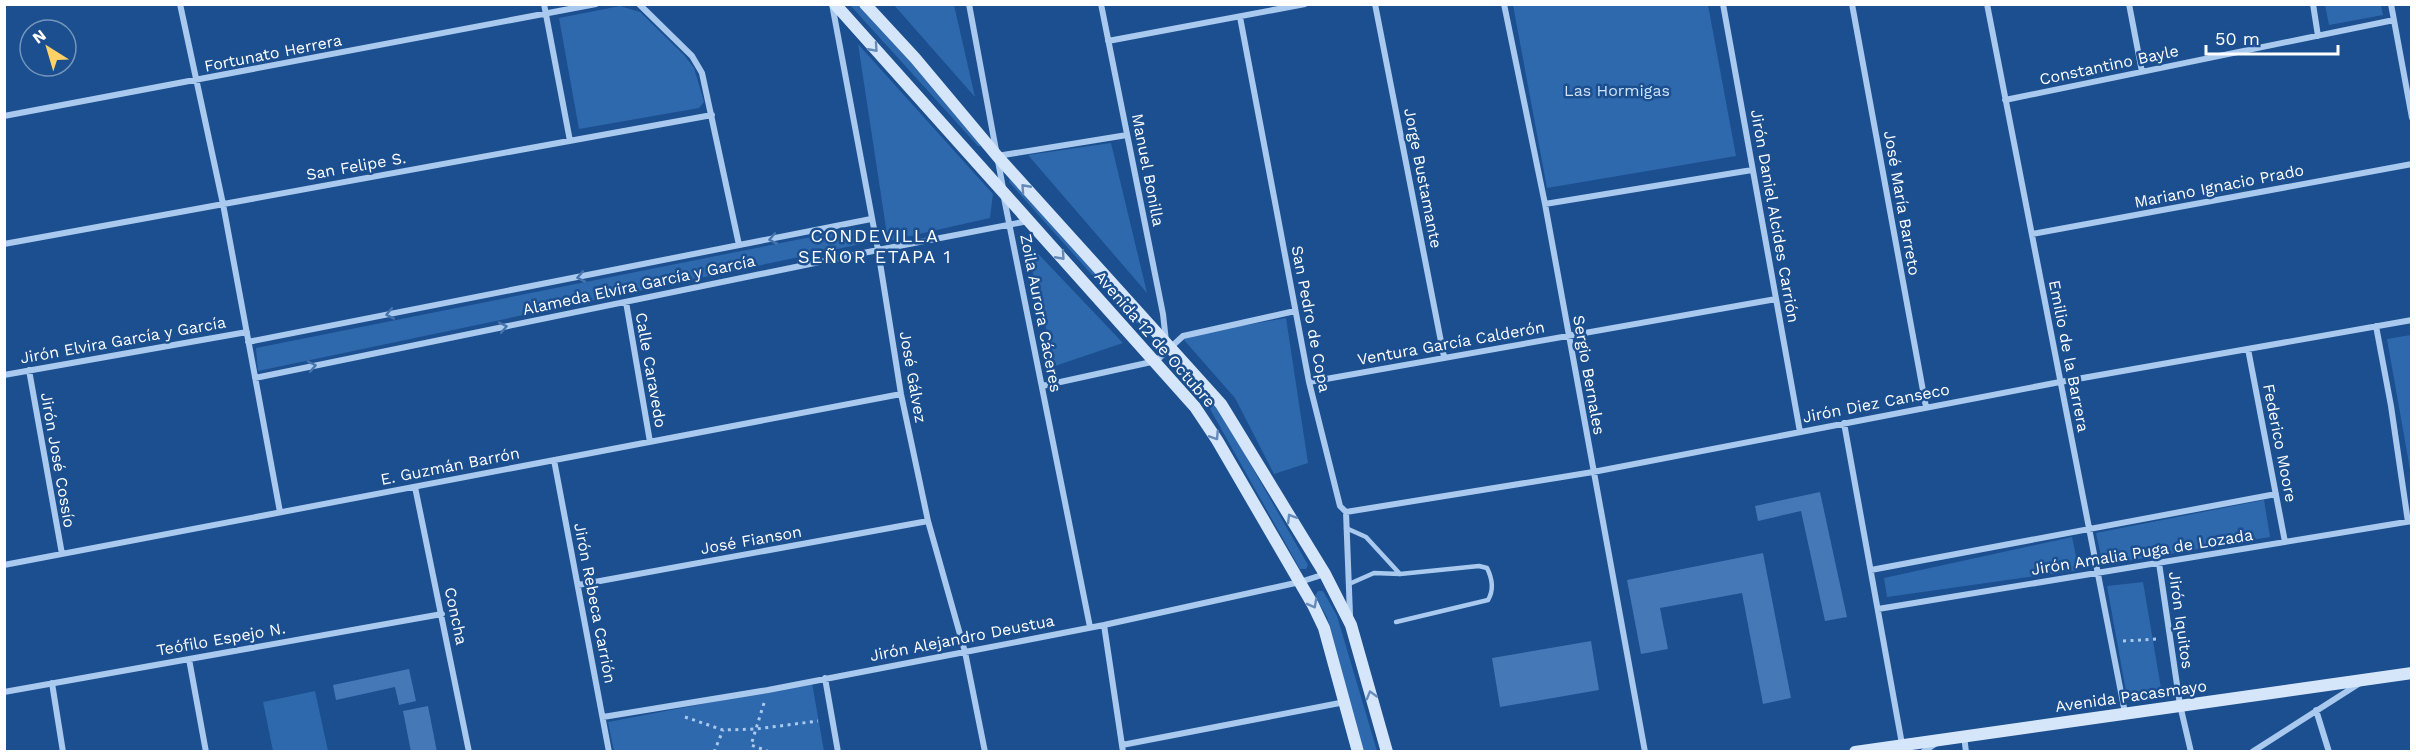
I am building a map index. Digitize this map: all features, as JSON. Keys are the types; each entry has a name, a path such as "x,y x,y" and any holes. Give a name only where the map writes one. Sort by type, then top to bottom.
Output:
{"main road":[{"name":"Avenida 12 de Octubre","path":"834,4 1195,407 1217,440 1300,582 1324,628 1358,752"},
{"name":"Avenida 12 de Octubre","path":"865,4 915,58 998,157 1221,404 1325,574 1351,625 1387,752"},
{"name":"Avenida Pacasmayo","path":"1855,752 2412,673"}],"street":[{"path":"180,4 223,204 280,512"},
{"path":"544,4 570,141"},
{"name":"Fortunato Herrera","path":"4,116 596,4"},
{"path":"639,4 692,56 702,73 739,245"},
{"name":"José Gálvez","path":"834,4 901,394 928,521 965,652 985,752"},
{"name":"Zoila Aurora Cáceres","path":"969,4 1003,192 1090,627"},
{"name":"Manuel Bonilla","path":"1101,4 1168,344"},
{"path":"1108,41 1305,4"},
{"name":"Jorge Bustamante","path":"1375,4 1444,357"},
{"name":"Sergio Bernales","path":"1504,4 1545,204 1645,752"},
{"name":"Jirón Daniel Alcides Carrión","path":"1723,4 1800,432"},
{"name":"José María Barreto","path":"1852,4 1926,407"},
{"name":"Emilio de la Barrera","path":"1987,4 2125,713"},
{"path":"2129,4 2142,72"},
{"path":"2313,4 2319,36"},
{"path":"2391,4 2412,118"},
{"name":"San Pedro de Copa","path":"1240,17 1309,382 1340,506 1346,512 1351,625"},
{"name":"Constantino Bayle","path":"2006,100 2394,20"},
{"name":"San Felipe S.","path":"4,244 712,115"},
{"path":"998,157 1127,135"},
{"name":"Mariano Ignacio Prado","path":"2032,234 2412,164"},
{"path":"1545,204 1752,170"},
{"name":"Alameda Elvira García y García","path":"248,342 871,219"},
{"name":"Alameda Elvira García y García","path":"255,378 1029,221"},
{"name":"Ventura García Calderón","path":"1309,382 1776,299"},
{"name":"Calle Caravedo","path":"626,302 650,442"},
{"path":"1042,386 1156,361 1168,344 1183,336 1295,311"},
{"name":"Jirón Diez Canseco","path":"1346,512 1593,472 2060,382 2412,320"},
{"path":"2376,326 2410,521"},
{"name":"Jirón Elvira García y García","path":"4,375 247,332"},
{"name":"Federico Moore","path":"2248,350 2285,542"},
{"name":"Jirón José Cossío","path":"29,370 62,554"},
{"name":"E. Guzmán Barrón","path":"4,565 901,394"},
{"path":"1844,423 1902,744"},
{"name":"Jirón Rebeca Carrión","path":"554,460 609,752"},
{"name":"Concha","path":"415,487 469,752"},
{"path":"1871,570 2276,494"},
{"name":"José Fianson","path":"578,585 928,521"},
{"name":"Jirón Amalia Puga de Lozada","path":"1878,609 2410,521"},
{"name":"Jirón Iquitos","path":"2159,563 2180,705 2191,752"},
{"name":"Jirón Alejandro Deustua","path":"603,717 768,690 1104,625 1300,582 1325,574"},
{"name":"Teófilo Espejo N.","path":"4,692 442,614"},
{"path":"1104,625 1123,748 1345,702"},
{"path":"189,659 206,752"},
{"path":"825,678 838,752"},
{"path":"2252,752 2365,681"},
{"path":"52,683 63,752"},
{"path":"2316,710 2329,752"},
{"path":"1964,736 1966,752"},
{"path":"1923,752 1943,739"}],"lane":[{"path":"1346,528 1366,537 1400,574"},
{"path":"1349,584 1374,573 1400,574 1479,566 1487,568 1493,593 1488,600 1396,622"}],"path":[{"path":"2112,642 2169,639"},
{"path":"768,690 751,745 770,752"},
{"path":"661,708 723,730 756,729 818,721"},
{"path":"714,752 723,730"}],"green space":[{"path":"850,5 863,5 981,146 978,146"},
{"path":"894,5 954,5 975,97"},
{"name":"Las Hormigas","path":"1513,5 1708,5 1736,156 1547,188"},
{"path":"2325,5 2381,5 2383,15 2329,25"},
{"path":"620,6 640,12 684,55 694,68 704,102 699,108 579,129 559,18"},
{"path":"858,44 993,194 990,218 888,241"},
{"path":"1111,143 1147,293 1028,155"},
{"path":"1010,177 1140,323 1135,323 1009,182"},
{"path":"856,228 861,244 258,371 256,348"},
{"path":"1025,240 1123,343 1055,366"},
{"path":"1286,318 1308,463 1274,474 1235,398 1184,340 1186,335"},
{"path":"2412,335 2411,475 2387,339"},
{"path":"1170,353 1211,399 1308,565 1306,569 1300,569 1210,409 1170,364"},
{"path":"2264,500 2270,537 2103,565 2096,533"},
{"path":"2072,537 2079,570 1887,597 1884,578"},
{"path":"2143,582 2162,694 2127,697 2107,586"},
{"path":"1318,591 1323,591 1337,616 1377,751 1363,751 1327,617 1315,596"},
{"path":"812,683 824,751 614,751 608,722"},
{"path":"315,691 328,751 273,751 263,702"}],"building":[{"path":"1820,492 1847,617 1825,621 1801,511 1758,521 1755,506"},
{"path":"1763,553 1791,698 1763,704 1742,593 1660,608 1668,649 1641,654 1627,580"},
{"path":"1591,641 1599,690 1500,707 1492,658"},
{"path":"409,669 416,701 399,705 395,687 336,700 333,685"},
{"path":"428,706 437,752 411,752 403,711"}],"district":[{"name":"CONDEVILLA SEÑOR ETAPA 1","path":"875,245"}]}
